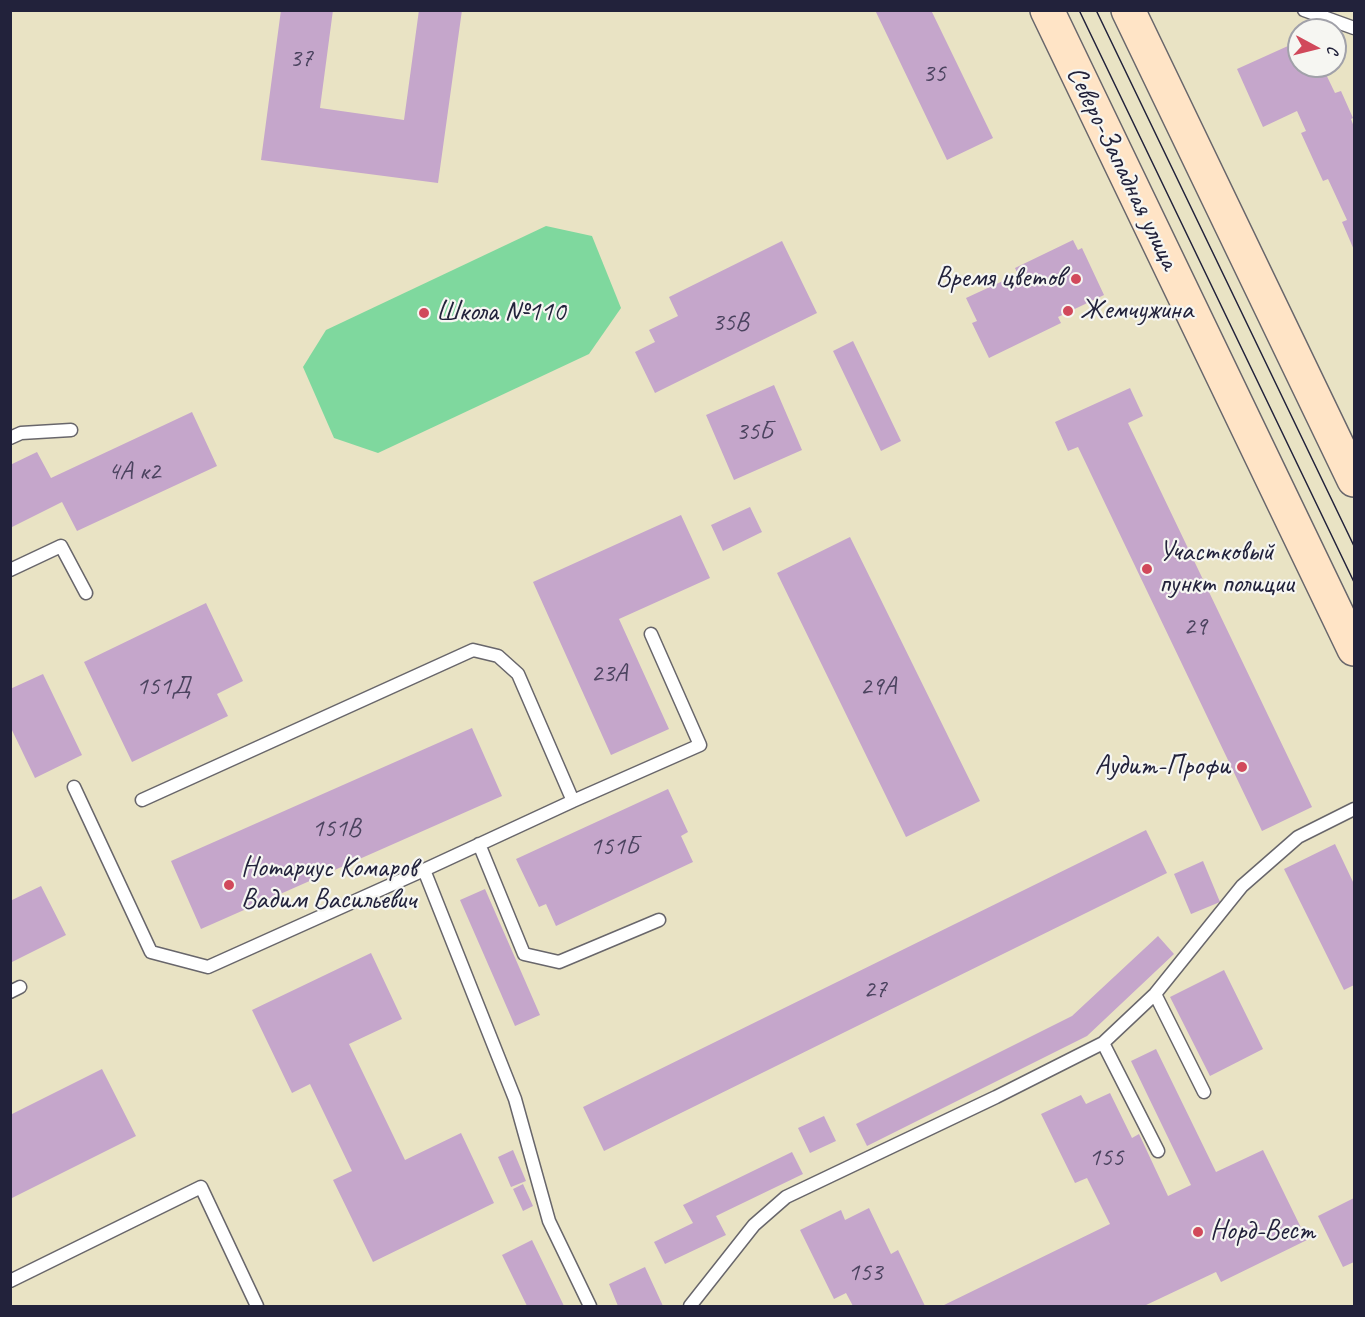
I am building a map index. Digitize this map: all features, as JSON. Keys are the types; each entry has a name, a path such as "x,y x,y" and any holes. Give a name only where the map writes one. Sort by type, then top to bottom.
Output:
{"main road":[{"name":"Северо-Западная улица","path":"1047,10 1354,649"},
{"path":"1128,10 1354,480"}],"lane":[{"path":"1304,10 1354,28"},
{"path":"10,438 21,433 71,430"},
{"path":"10,570 61,546 86,593"},
{"path":"74,787 151,952 208,967 700,745 651,634"},
{"path":"142,800 473,650 498,656 518,674 573,801"},
{"path":"690,1306 754,1225 786,1197 996,1097 1102,1043 1155,994 1242,885 1298,837 1354,809"},
{"path":"479,844 524,954 559,962 659,920"},
{"path":"424,870 515,1100 549,1221 590,1306"},
{"path":"1155,994 1204,1092"},
{"path":"1102,1043 1158,1151"},
{"path":"10,1281 201,1187 257,1306"}],"green space":[{"path":"546,226 592,236 621,308 589,354 378,453 334,438 303,367 326,330"}],"building":[{"path":"281,10 333,10 320,108 404,120 419,10 462,10 438,183 261,160"},
{"path":"875,10 931,10 993,138 947,160"},
{"path":"1287,46 1287,78 1328,78 1335,93 1341,91 1353,118 1351,119 1354,127 1354,250 1342,222 1347,220 1328,179 1323,181 1301,133 1306,131 1297,111 1263,127 1237,69"},
{"path":"1073,240 1078,250 1082,248 1104,295 1058,317 1061,323 989,358 972,323 977,321 966,298 1018,274 1015,268"},
{"path":"782,241 817,313 655,393 635,352 655,342 649,330 678,316 669,297"},
{"path":"853,341 901,441 881,451 833,351"},
{"path":"774,385 802,450 734,480 706,415"},
{"path":"1130,388 1143,416 1128,423 1312,807 1262,831 1078,447 1068,451 1055,422"},
{"path":"192,412 217,466 77,531 62,502 10,528 10,465 37,452 51,478"},
{"path":"750,507 762,532 723,551 711,525"},
{"path":"681,515 710,578 619,619 669,729 611,755 533,582"},
{"path":"850,537 980,801 906,837 777,573"},
{"path":"206,603 243,681 217,694 228,716 132,762 84,662"},
{"path":"43,674 82,755 35,778 10,726 10,689"},
{"path":"472,728 502,796 201,929 171,861"},
{"path":"668,789 688,832 681,836 693,862 556,926 546,904 539,907 516,859"},
{"path":"1146,830 1167,873 604,1151 583,1107"},
{"path":"1335,844 1354,884 1354,985 1344,990 1284,869"},
{"path":"1203,861 1220,902 1191,914 1174,874"},
{"path":"41,886 66,935 10,963 10,901"},
{"path":"485,889 540,1015 515,1026 460,900"},
{"path":"1158,936 1174,954 1087,1036 867,1146 856,1124 1072,1016"},
{"path":"371,953 402,1019 349,1044 405,1160 461,1133 494,1203 373,1262 333,1180 352,1171 310,1084 292,1093 252,1010"},
{"path":"1224,970 1263,1049 1210,1076 1170,997"},
{"name":"Норд-Вест","path":"1156,1049 1216,1172 1263,1150 1307,1240 1221,1282 1216,1272 1144,1306 942,1306 1110,1224 1087,1178 1075,1183 1041,1114 1081,1095 1086,1104 1110,1093 1132,1138 1139,1134 1168,1196 1191,1185 1131,1061"},
{"path":"102,1069 136,1136 10,1199 10,1115"},
{"path":"824,1116 836,1141 810,1153 798,1128"},
{"path":"513,1150 526,1181 511,1187 498,1157"},
{"path":"792,1152 803,1174 716,1216 726,1235 665,1264 654,1242 693,1223 683,1205"},
{"path":"523,1184 533,1206 523,1211 513,1189"},
{"path":"1354,1198 1354,1262 1343,1267 1318,1216"},
{"path":"869,1208 891,1254 898,1250 925,1306 853,1306 846,1293 834,1299 800,1230 841,1210 845,1220"},
{"path":"532,1240 564,1306 527,1306 502,1255"},
{"path":"645,1267 663,1306 618,1306 609,1284"}],"tram line":[{"path":"1079,10 1354,582"},
{"path":"1096,10 1354,546"}],"place":[{"name":"Время цветов","path":"1076,279"},
{"name":"Жемчужина","path":"1068,311"},
{"name":"Школа №110","path":"424,313"},
{"name":"Участковый пункт полиции","path":"1147,569"},
{"name":"Аудит-Профи","path":"1242,767"},
{"name":"Нотариус Комаров Вадим Васильевич","path":"229,885"},
{"name":"Норд-Вест","path":"1198,1232"}]}
